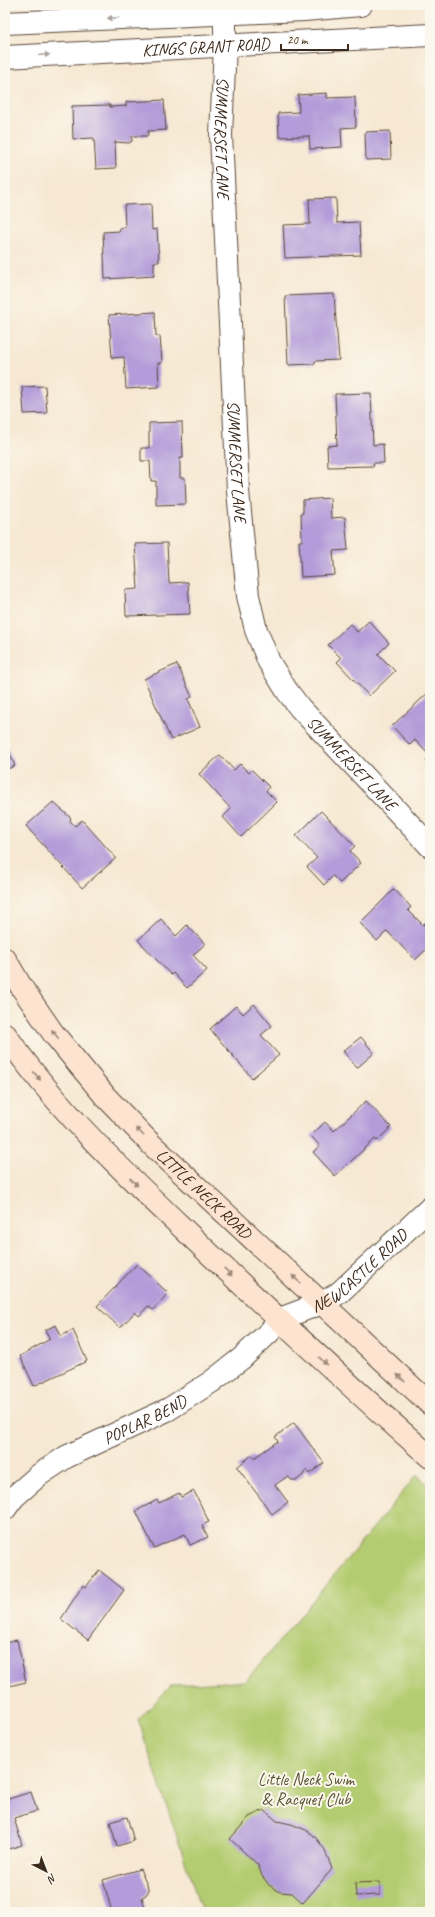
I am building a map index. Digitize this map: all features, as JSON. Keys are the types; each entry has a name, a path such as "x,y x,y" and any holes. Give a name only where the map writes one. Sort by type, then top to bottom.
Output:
{"street":[{"name":"KINGS GRANT ROAD","path":"5,23 304,10 361,5"},
{"name":"SUMMERSET LANE","path":"225,13 221,135 238,491 248,596 256,630 269,662 287,691 300,708 430,846"},
{"name":"KINGS GRANT ROAD","path":"5,57 430,35"},
{"name":"LITTLE NECK ROAD","path":"5,959 22,988 54,1033 105,1096 152,1145 430,1404"},
{"path":"5,1034 59,1105 106,1155 280,1321 430,1457"},
{"name":"NEWCASTLE ROAD","path":"280,1321 285,1317 322,1303 339,1293 430,1208"},
{"name":"POPLAR BEND","path":"5,1509 14,1497 39,1475 66,1457 169,1409 211,1382 242,1358 280,1321"}],"green space":[{"name":"Little Neck Swim & Racquet Club","path":"417,1475 430,1486 430,1912 202,1912 138,1720 172,1685 246,1681"}],"building":[{"path":"327,93 327,98 355,97 356,127 341,128 342,147 310,149 309,136 279,137 278,113 299,112 298,95"},
{"path":"164,100 166,130 148,131 148,136 132,136 132,141 129,143 115,142 116,168 96,169 94,138 73,139 72,106 126,106 126,102"},
{"path":"390,131 391,159 366,160 365,132"},
{"path":"336,198 337,223 359,222 361,255 285,258 283,225 310,224 309,199"},
{"path":"151,204 152,230 157,229 159,262 154,262 154,276 105,279 103,232 120,231 119,228 125,227 124,205"},
{"path":"334,294 339,360 315,361 315,364 288,365 285,296"},
{"path":"155,312 156,336 160,336 162,363 158,363 159,387 126,389 124,357 112,358 109,315"},
{"path":"45,386 47,413 24,414 22,387"},
{"path":"371,393 373,445 383,444 384,463 373,463 374,466 328,467 327,446 337,445 335,394"},
{"path":"182,422 183,458 180,458 180,478 185,478 186,504 156,505 156,481 151,481 150,461 141,461 141,448 149,448 149,423"},
{"path":"330,498 331,518 345,517 348,550 333,551 335,575 301,577 299,541 302,541 301,513 303,513 303,500"},
{"path":"167,543 169,583 188,582 190,614 126,616 125,590 138,589 135,544"},
{"path":"369,621 389,643 378,654 395,671 369,696 337,662 341,658 328,645 350,624 357,632"},
{"path":"177,664 192,697 188,699 200,727 171,740 144,679"},
{"path":"430,691 430,756 415,740 410,745 392,726"},
{"path":"5,742 15,766 5,770"},
{"path":"220,755 234,770 240,764 249,773 252,770 269,787 266,791 277,802 241,837 223,817 231,809 199,774"},
{"path":"430,757 430,765 426,761"},
{"path":"53,802 71,818 70,821 75,826 82,820 116,858 82,888 26,826"},
{"path":"321,811 355,846 350,851 361,863 340,883 333,876 324,885 307,867 317,858 296,836"},
{"path":"394,889 411,907 408,910 423,925 426,922 430,927 430,946 415,960 387,931 377,941 360,923"},
{"path":"161,919 176,936 187,925 205,944 193,955 207,970 187,988 173,973 171,975 138,940"},
{"path":"254,1004 272,1026 261,1035 279,1055 252,1078 210,1029 236,1006 243,1014"},
{"path":"361,1037 374,1053 357,1068 343,1051"},
{"path":"366,1101 391,1127 377,1141 375,1139 335,1176 313,1152 320,1146 311,1136 325,1122 334,1131"},
{"path":"137,1264 168,1293 153,1310 148,1306 139,1316 135,1312 120,1328 97,1306"},
{"path":"56,1325 61,1336 73,1330 87,1361 34,1386 20,1356 50,1339 45,1330"},
{"path":"294,1423 324,1463 309,1474 306,1469 303,1475 297,1480 291,1480 288,1476 275,1485 288,1502 272,1514 237,1467 252,1455 254,1458 278,1441 275,1437"},
{"path":"194,1491 209,1522 202,1525 208,1537 190,1545 185,1534 154,1548 136,1511 157,1500 159,1503 179,1493 181,1497"},
{"path":"99,1570 124,1590 88,1640 61,1619 83,1585 86,1587"},
{"path":"17,1640 26,1682 5,1687 5,1643"},
{"path":"31,1792 37,1811 14,1818 22,1845 5,1850 5,1800"},
{"path":"264,1810 277,1821 291,1824 306,1830 316,1838 325,1850 332,1869 303,1903 292,1893 280,1892 269,1885 262,1876 258,1865 230,1839 249,1817"},
{"path":"127,1817 134,1841 117,1846 110,1822"},
{"path":"140,1869 149,1890 146,1895 142,1897 146,1912 112,1912 103,1880"},
{"path":"380,1882 380,1895 356,1896 355,1883"}]}
